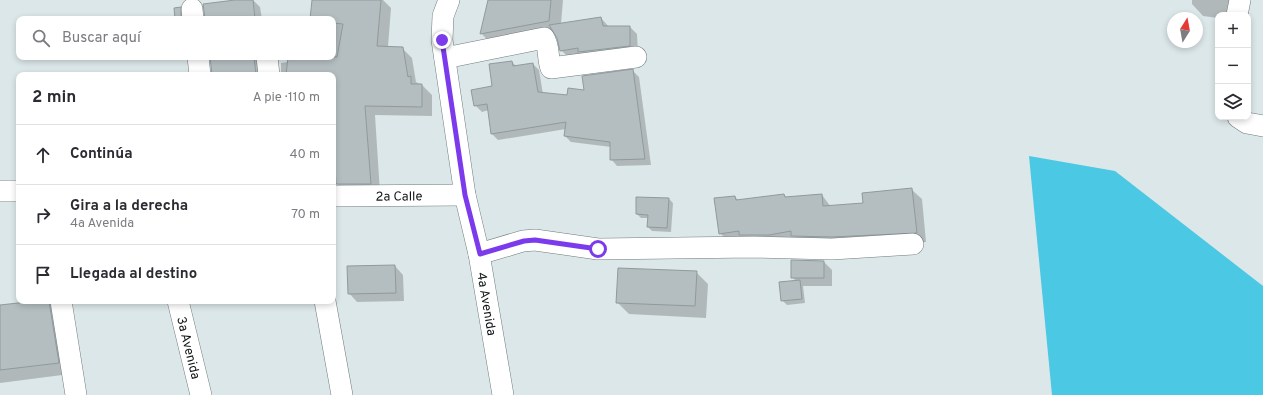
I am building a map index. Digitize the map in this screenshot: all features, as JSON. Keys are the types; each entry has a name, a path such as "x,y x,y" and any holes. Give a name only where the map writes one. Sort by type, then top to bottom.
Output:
{"street":[{"name":"4a Avenida","path":"448,0 443,16 442,40 465,195 480,254 504,395"},
{"path":"1238,12 1240,0"},
{"path":"445,58 544,38 547,42 549,63 551,68 636,57"},
{"path":"198,60 200,72"},
{"path":"267,60 269,72"},
{"path":"1242,120 1247,123 1263,126"},
{"path":"0,191 16,191"},
{"name":"2a Calle","path":"336,196 465,195"},
{"path":"480,254 524,241 535,240 598,249 754,247 832,249 913,244"},
{"path":"61,304 76,395"},
{"name":"3a Avenida","path":"179,304 201,395"},
{"path":"326,304 342,395"}],"shaded area":[{"path":"1029,156 1115,171 1263,286 1263,395 1052,395"}],"building":[{"path":"235,0 253,0 255,16 205,16 203,4"},
{"path":"312,0 381,0 377,46 403,47 408,77 411,76 411,84 422,84 422,107 365,106 371,184 336,184 336,72 286,72 288,60 336,60 343,24 336,23 336,16 310,16"},
{"path":"488,0 551,0 549,21 480,34"},
{"path":"181,7 181,16 175,16 174,8"},
{"path":"601,17 603,26 630,26 630,46 578,52 578,48 560,51 557,38 549,25"},
{"path":"210,60 254,60 256,72 212,72"},
{"path":"512,61 513,66 533,63 538,92 567,95 568,88 584,90 582,76 633,69 645,159 610,160 610,142 564,136 566,122 491,134 487,104 474,106 471,90 492,86 489,64"},
{"path":"912,188 917,233 832,237 791,236 791,231 769,235 739,235 739,231 719,234 714,198 735,196 736,200 784,194 785,197 822,194 823,206 863,203 862,193"},
{"path":"636,197 669,198 667,228 647,227 648,215 636,214"},
{"path":"791,260 824,261 824,278 791,278"},
{"path":"395,265 396,293 348,294 347,266"},
{"path":"618,268 697,271 695,306 616,303"},
{"path":"800,280 802,299 781,301 779,282"},
{"path":"16,303 49,304 59,363 0,370 0,305"}],"route":[{"path":"442,40 465,195 480,254 524,241 535,240 598,249"}]}
